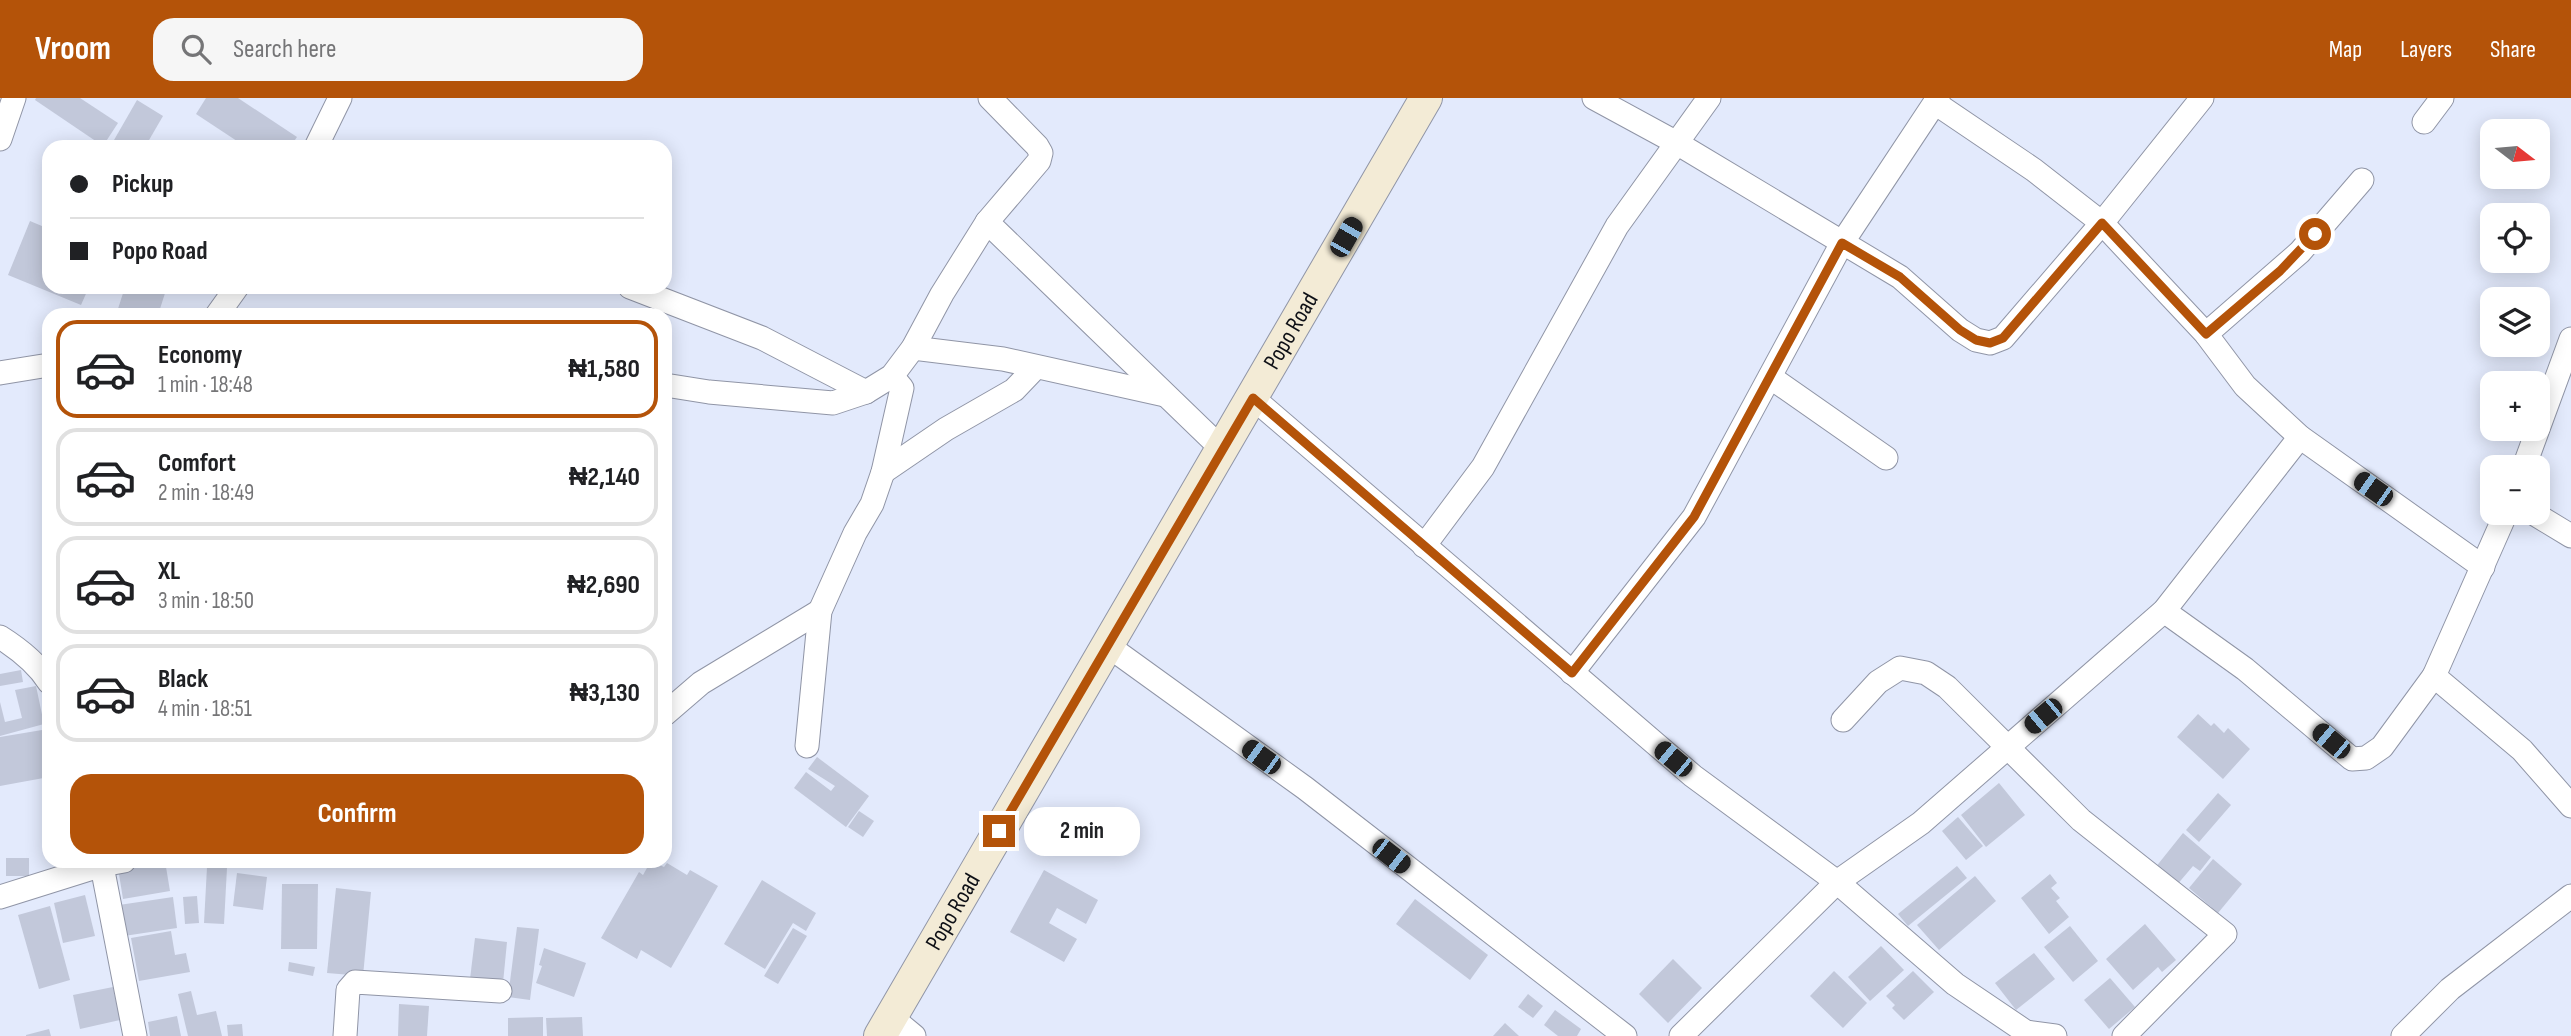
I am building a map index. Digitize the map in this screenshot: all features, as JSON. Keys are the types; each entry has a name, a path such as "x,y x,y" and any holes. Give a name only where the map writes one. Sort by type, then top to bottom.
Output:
{"main road":[{"name":"Popo Road","path":"895,1030 1107,645 1426,98"}],"street":[{"path":"0,139 14,98"},
{"path":"319,140 340,98"},
{"path":"672,387 832,403 866,393 892,376 913,348 942,294 987,222 1039,160 1041,153 1037,146 990,98"},
{"path":"1594,98 1675,142 1900,277 1960,330 1976,340 1990,343 2003,338 2102,223 2202,98"},
{"path":"1424,546 1483,467 1617,226 1709,98"},
{"path":"2424,121 2442,98"},
{"path":"1572,673 1694,517 1842,243 1937,100 2102,223 2206,334 2245,386 2300,437 2483,568"},
{"path":"2206,334 2300,252 2362,180"},
{"path":"987,222 1223,450"},
{"path":"648,294 762,338 866,393"},
{"path":"2528,455 2571,340"},
{"path":"913,348 1003,359 1166,395"},
{"path":"0,373 42,366"},
{"path":"883,472 946,429 1014,390 1035,368"},
{"path":"807,746 820,611 844,556 872,504 883,472 902,387 892,376"},
{"path":"1770,377 1885,458"},
{"path":"1253,398 1693,776 1838,882 1955,984 2026,1032 2054,1036"},
{"path":"1681,1036 1838,882 1921,823 2164,611 2300,437"},
{"path":"2550,523 2571,536"},
{"path":"2164,611 2245,669 2352,759 2366,758 2382,747 2434,676 2501,525"},
{"path":"672,708 701,683 820,611"},
{"path":"0,637 14,645 42,671"},
{"path":"1107,645 1305,788 1625,1036"},
{"path":"1843,720 1878,682 1900,668 1926,673 1947,687 2081,820 2225,934 2124,1036"},
{"path":"2434,676 2522,750 2571,806"},
{"path":"0,897 90,868"},
{"path":"110,868 135,1036"},
{"path":"2403,1036 2450,989 2571,897"},
{"path":"345,1036 348,990 355,982 500,991"}],"building":[{"path":"80,98 118,123 107,140 94,140 35,100"},
{"path":"206,98 238,98 297,137 295,140 235,140 196,114"},
{"path":"137,100 163,116 149,140 114,140"},
{"path":"30,221 42,226 42,289 8,275"},
{"path":"54,294 86,294 81,305"},
{"path":"123,294 165,294 160,308 118,308"},
{"path":"21,670 23,682 0,686 0,674"},
{"path":"36,686 42,725 0,736 0,702 5,722 22,718 15,690"},
{"path":"2198,714 2211,726 2214,723 2224,733 2228,728 2250,749 2223,779 2177,737"},
{"path":"42,730 42,778 0,786 0,737"},
{"path":"817,757 869,796 846,827 794,788 806,772 831,791 835,786 808,769"},
{"path":"1999,783 2025,815 1986,847 1961,815"},
{"path":"2218,793 2231,805 2199,842 2186,830"},
{"path":"859,811 874,821 863,837 848,827"},
{"path":"1958,817 1983,846 1966,860 1942,831"},
{"path":"2183,833 2211,857 2200,871 2193,866 2176,886 2155,868"},
{"path":"6,858 29,858 29,876 6,876"},
{"path":"2213,859 2242,884 2218,913 2189,888"},
{"path":"672,866 687,875 690,870 718,886 671,968 641,950 637,959 601,938 639,872 643,875 647,868"},
{"path":"1957,866 1967,878 1908,926 1898,914"},
{"path":"118,868 166,868 170,891 123,899"},
{"path":"207,868 227,868 224,924 204,923"},
{"path":"1044,870 1098,900 1086,924 1057,908 1049,923 1077,939 1064,962 1010,932"},
{"path":"237,873 267,877 263,910 233,906"},
{"path":"2050,874 2057,883 2051,888 2060,898 2056,901 2069,917 2049,934 2021,898"},
{"path":"1975,876 1996,901 1939,950 1917,925"},
{"path":"762,880 816,913 806,931 793,923 765,969 724,944"},
{"path":"282,884 318,884 317,949 281,949"},
{"path":"336,888 371,892 363,976 327,973"},
{"path":"85,895 95,936 63,943 54,903"},
{"path":"197,896 199,923 185,924 183,897"},
{"path":"173,897 177,928 124,936 119,905"},
{"path":"1415,899 1488,955 1470,980 1396,924"},
{"path":"50,906 70,980 39,989 18,915"},
{"path":"2145,924 2176,960 2162,972 2158,967 2133,990 2106,959"},
{"path":"2070,926 2098,961 2073,982 2044,947"},
{"path":"517,927 539,929 530,1000 508,997"},
{"path":"793,928 807,936 778,984 764,976"},
{"path":"171,931 175,955 186,953 190,972 139,981 131,938"},
{"path":"475,938 507,942 503,983 470,979"},
{"path":"1881,946 1904,970 1870,1001 1848,977"},
{"path":"544,948 586,963 574,997 536,983"},
{"path":"2034,953 2055,979 2016,1010 1995,983"},
{"path":"1673,959 1702,988 1668,1023 1639,994"},
{"path":"289,962 315,967 313,976 288,971"},
{"path":"1834,971 1867,1003 1843,1028 1810,996"},
{"path":"1913,971 1934,992 1904,1020 1892,1008 1895,1005 1886,996"},
{"path":"2110,978 2135,1007 2109,1029 2084,1000"},
{"path":"113,987 120,1020 80,1029 73,995"},
{"path":"191,991 197,1015 216,1011 222,1036 188,1036 178,994"},
{"path":"1528,994 1543,1006 1533,1018 1518,1007"},
{"path":"399,1004 429,1006 427,1036 398,1036"},
{"path":"1555,1010 1581,1029 1577,1036 1558,1036 1544,1025"},
{"path":"177,1016 181,1036 150,1036 148,1022"},
{"path":"543,1017 543,1036 508,1036 508,1018"},
{"path":"582,1017 583,1036 547,1036 546,1018"},
{"path":"1505,1023 1519,1036 1493,1036"},
{"path":"242,1024 243,1036 228,1036 227,1025"},
{"path":"49,1029 51,1036 26,1036 26,1035"}],"route":[{"path":"999,831 1253,398 1572,673 1694,517 1842,243 1900,277 1960,330 1976,340 1990,343 2003,338 2102,223 2206,334 2280,271 2315,234"}]}
